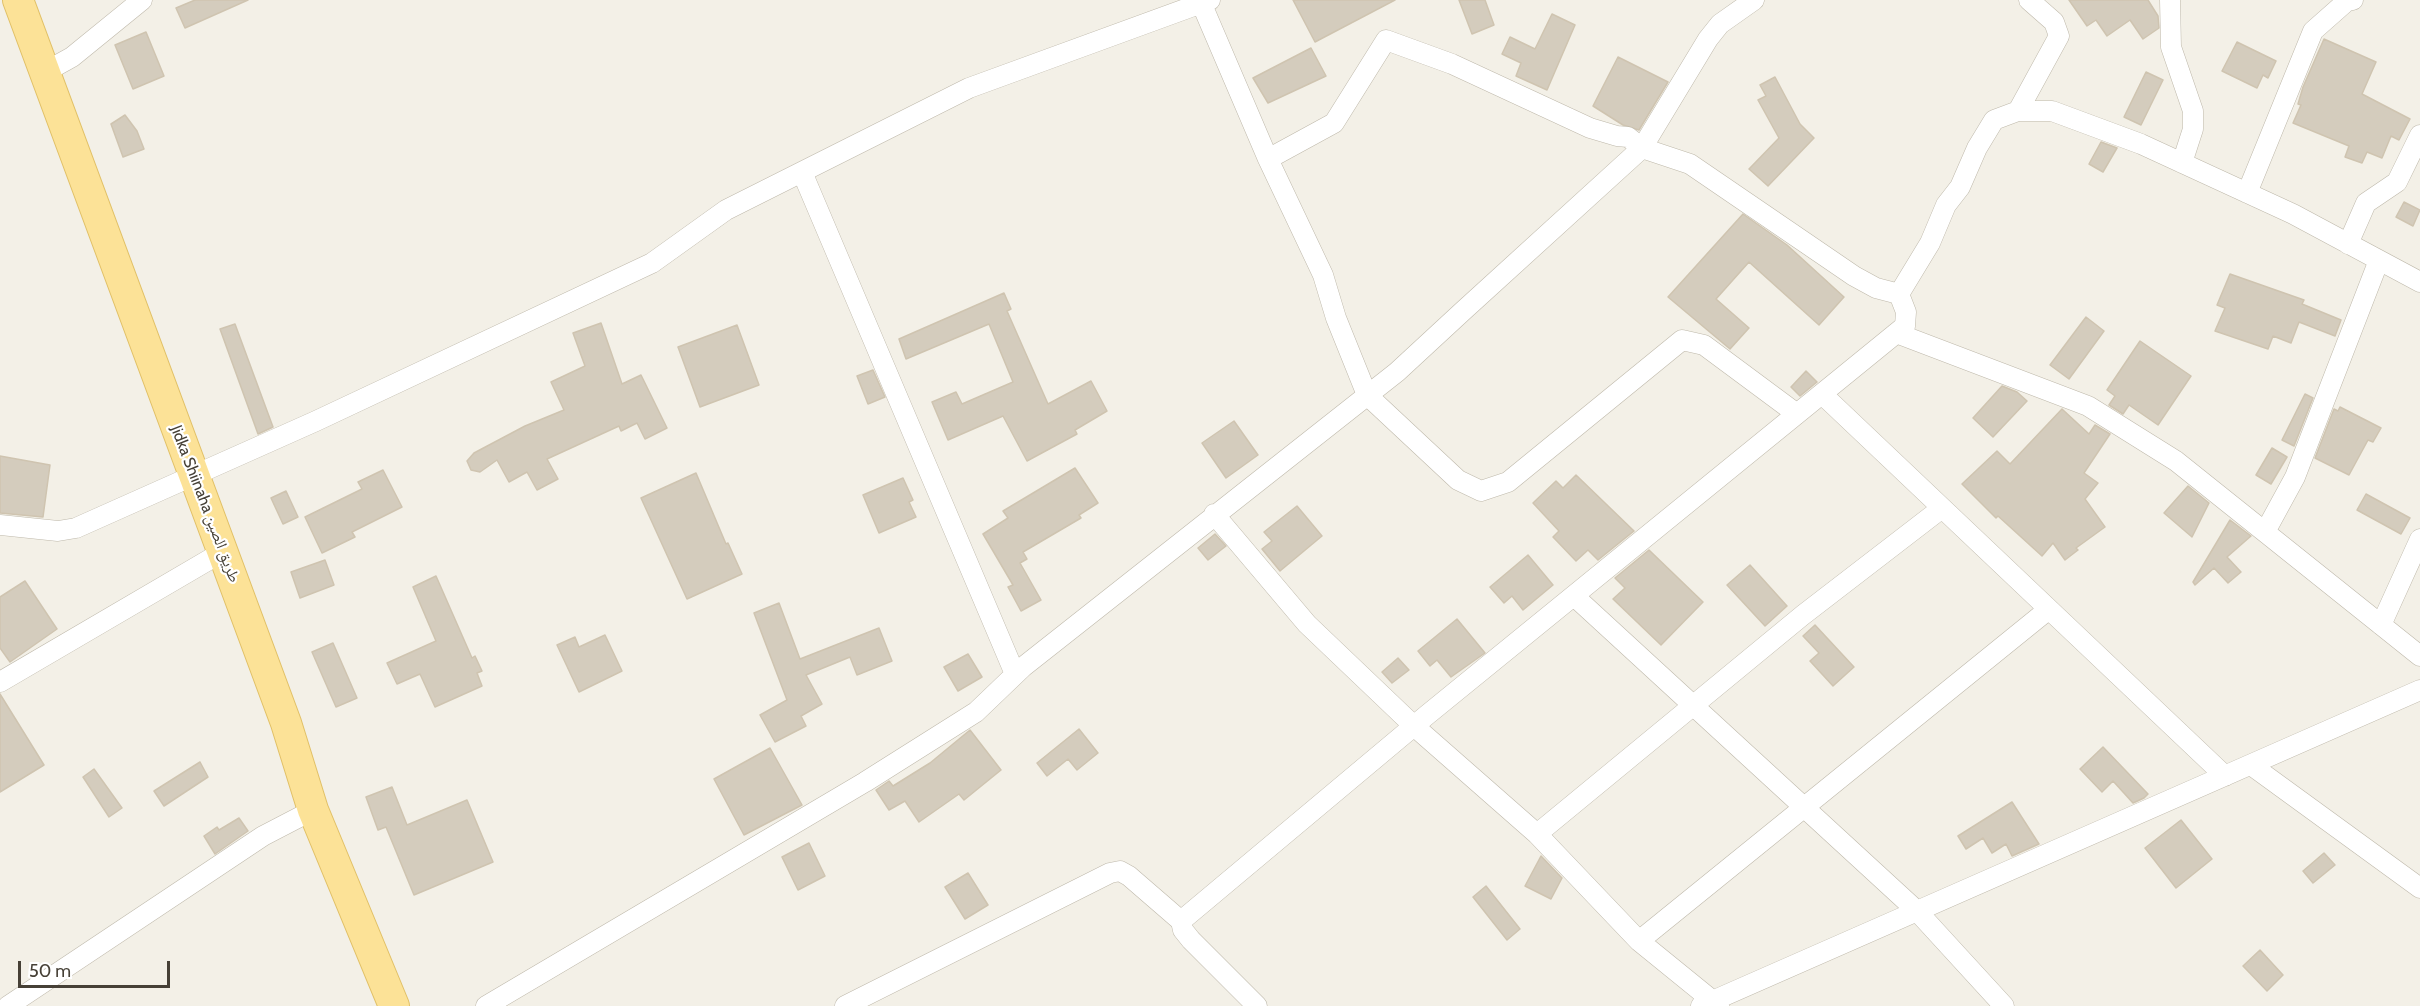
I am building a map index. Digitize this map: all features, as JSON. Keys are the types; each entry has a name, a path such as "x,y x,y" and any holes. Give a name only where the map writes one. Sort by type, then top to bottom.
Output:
{"main road":[{"name":"Jidka Shiinaha طريق الصين","path":"18,0 193,475 224,552 286,723 314,810 394,1006"}],"street":[{"path":"45,72 72,57 142,0"},
{"path":"486,1006 976,712 1015,674 1405,364 1642,148 1708,39 1720,24 1754,0"},
{"path":"2018,111 2059,36 2054,22 2029,0"},
{"path":"2170,0 2171,47 2193,111 2193,129 2182,163"},
{"path":"2247,193 2313,31 2347,1 2353,0"},
{"path":"0,525 58,531 76,528 316,421 652,263 726,210 969,88 1204,1 1268,159 1323,275 1336,318 1367,395 1458,480 1480,491 1508,482 1682,340 1704,345 1797,414"},
{"path":"1181,921 1414,726 1905,327 1907,320 1904,303 1899,294 1876,288 1854,276 1690,164 1642,148 1628,136 1617,136 1590,128 1452,64 1411,47 1386,40 1334,123 1268,159"},
{"path":"1899,294 1930,243 1946,206 1960,187 1977,148 1994,120 2018,111 2052,111 2141,144 2247,193 2420,282"},
{"path":"2348,244 2366,203 2397,182 2420,135"},
{"path":"802,172 1015,674"},
{"path":"2265,532 2295,477 2379,260"},
{"path":"1896,333 2088,406 2176,461 2420,656"},
{"path":"1822,394 2225,776"},
{"path":"1537,834 1803,615 1942,508"},
{"path":"1214,514 1306,624 1414,726 1537,834 1639,941 1711,1004 2420,690"},
{"path":"2380,625 2420,539"},
{"path":"0,682 224,552"},
{"path":"1574,596 1917,911 1993,1002"},
{"path":"1639,941 2049,609"},
{"path":"2251,765 2420,888"},
{"path":"8,1006 263,836 314,810"},
{"path":"845,1006 1110,873 1120,871 1130,876 1181,921 1183,930 1191,940 1257,1006"}],"building":[{"path":"195,0 248,0 185,28 176,8"},
{"path":"1293,0 1395,0 1315,42"},
{"path":"1459,0 1485,0 1494,25 1472,34"},
{"path":"2069,0 2148,0 2158,16 2159,28 2143,39 2130,20 2107,36 2096,20 2087,26"},
{"path":"1552,14 1575,25 1547,90 1516,76 1521,63 1502,54 1510,37 1535,49"},
{"path":"146,32 164,76 133,89 115,45"},
{"path":"2324,39 2376,62 2362,94 2410,119 2399,140 2391,136 2382,158 2367,152 2362,163 2345,157 2349,146 2293,123 2301,105 2298,104 2303,87"},
{"path":"2237,42 2276,61 2268,78 2263,75 2257,88 2222,71"},
{"path":"1311,48 1326,76 1268,103 1253,78"},
{"path":"1618,57 1668,82 1639,130 1623,125 1593,106"},
{"path":"2146,72 2163,80 2141,125 2124,117"},
{"path":"1775,77 1800,124 1814,138 1768,186 1749,169 1779,138 1758,100 1766,96 1760,85"},
{"path":"125,115 137,131 144,149 123,157 111,124"},
{"path":"2101,142 2117,148 2103,172 2089,164"},
{"path":"2404,202 2420,210 2413,226 2396,217"},
{"path":"1743,214 1787,245 1844,297 1819,325 1749,262 1716,299 1749,328 1730,349 1668,297"},
{"path":"2230,274 2304,300 2302,304 2341,320 2335,336 2299,322 2291,343 2273,336 2268,349 2215,331 2225,308 2217,305"},
{"path":"1004,293 1011,309 1007,311 1048,404 1091,381 1107,411 1075,430 1077,434 1027,461 1003,416 948,440 932,402 956,392 962,404 1013,382 989,324 906,359 899,339"},
{"path":"2086,317 2104,331 2069,379 2050,365"},
{"path":"601,323 622,384 641,375 667,428 645,439 637,423 621,431 619,426 547,459 558,479 537,490 527,472 509,482 497,460 480,472 471,470 467,461 474,453 525,426 564,410 551,382 585,366 573,333"},
{"path":"235,324 273,427 258,434 220,329"},
{"path":"737,325 759,385 700,407 678,347"},
{"path":"2140,341 2191,376 2158,425 2129,405 2123,414 2109,405 2115,396 2107,390"},
{"path":"873,370 885,397 868,404 857,376"},
{"path":"1806,371 1817,382 1800,396 1791,387"},
{"path":"2002,386 2017,392 2027,401 1993,437 1973,418"},
{"path":"2305,394 2313,398 2294,446 2282,440"},
{"path":"2340,407 2381,428 2373,442 2368,440 2349,475 2315,458 2334,409 2338,411"},
{"path":"2062,409 2089,434 2095,425 2110,434 2084,473 2098,483 2085,499 2105,527 2076,548 2078,550 2065,560 2053,543 2042,556 1998,516 1996,518 1962,484 1997,451 2010,464"},
{"path":"1234,421 1258,455 1226,478 1202,443"},
{"path":"2272,448 2287,457 2271,484 2256,475"},
{"path":"0,456 50,465 43,517 0,513"},
{"path":"1075,468 1098,503 1079,515 1081,518 1023,552 1027,559 1020,563 1041,600 1021,611 1008,587 1013,585 983,534 1008,518 1003,511"},
{"path":"383,470 402,507 352,532 355,537 322,553 305,517 362,489 358,482"},
{"path":"696,473 726,544 728,543 742,574 687,599 641,498"},
{"path":"1576,475 1634,531 1598,560 1588,550 1576,561 1553,537 1559,531 1533,503 1556,481 1563,488"},
{"path":"903,478 913,500 909,502 916,517 879,533 863,495"},
{"path":"2188,486 2209,503 2192,537 2164,513"},
{"path":"286,491 298,517 283,524 271,498"},
{"path":"2366,494 2410,518 2401,534 2357,510"},
{"path":"1297,506 1322,536 1280,571 1262,549 1272,541 1264,532"},
{"path":"2230,520 2251,536 2227,557 2241,572 2228,583 2214,568 2195,585 2193,582"},
{"path":"1215,534 1226,546 1208,560 1198,548"},
{"path":"1649,550 1703,602 1661,645 1613,599 1625,588 1615,578"},
{"path":"1528,555 1553,585 1523,610 1512,596 1504,603 1490,587"},
{"path":"325,560 334,585 300,598 291,572"},
{"path":"1750,565 1787,606 1765,626 1727,585"},
{"path":"436,576 472,658 475,656 482,671 477,673 482,686 435,707 420,674 397,684 387,663 436,641 413,587"},
{"path":"25,581 57,629 10,662 0,648 0,597"},
{"path":"779,603 800,659 879,628 892,661 857,675 850,657 806,675 822,704 801,716 806,726 775,742 760,715 787,700 754,613"},
{"path":"1457,619 1485,653 1451,677 1437,660 1430,666 1418,651"},
{"path":"1815,625 1854,667 1833,686 1810,661 1819,653 1803,636"},
{"path":"605,635 622,671 579,692 557,645 575,637 579,647"},
{"path":"333,643 357,698 336,707 312,652"},
{"path":"968,654 982,677 958,691 944,667"},
{"path":"1398,658 1409,670 1392,683 1382,672"},
{"path":"0,694 44,765 0,792"},
{"path":"1079,729 1098,753 1077,770 1068,759 1047,776 1037,763"},
{"path":"970,730 1001,770 964,800 959,794 919,822 905,801 889,810 876,790 889,781 893,786 930,763"},
{"path":"2103,747 2148,794 2144,798 2133,803 2113,781 2102,792 2080,769"},
{"path":"770,748 802,805 744,835 714,779"},
{"path":"200,762 208,777 164,806 154,791"},
{"path":"94,769 122,808 109,817 83,777"},
{"path":"392,787 407,825 467,800 493,862 414,895 386,827 378,830 366,797"},
{"path":"2012,802 2039,844 2012,856 2006,844 1992,853 1983,838 1966,849 1958,836"},
{"path":"239,818 248,831 215,854 204,836 217,827 219,830"},
{"path":"2181,820 2212,859 2176,888 2145,848"},
{"path":"809,843 825,876 798,890 782,857"},
{"path":"2324,853 2335,865 2313,883 2303,871"},
{"path":"1541,856 1562,878 1551,899 1525,886"},
{"path":"968,873 988,905 965,919 945,887"},
{"path":"1486,886 1520,929 1507,940 1473,897"},
{"path":"2260,950 2283,975 2267,991 2243,966"}]}
